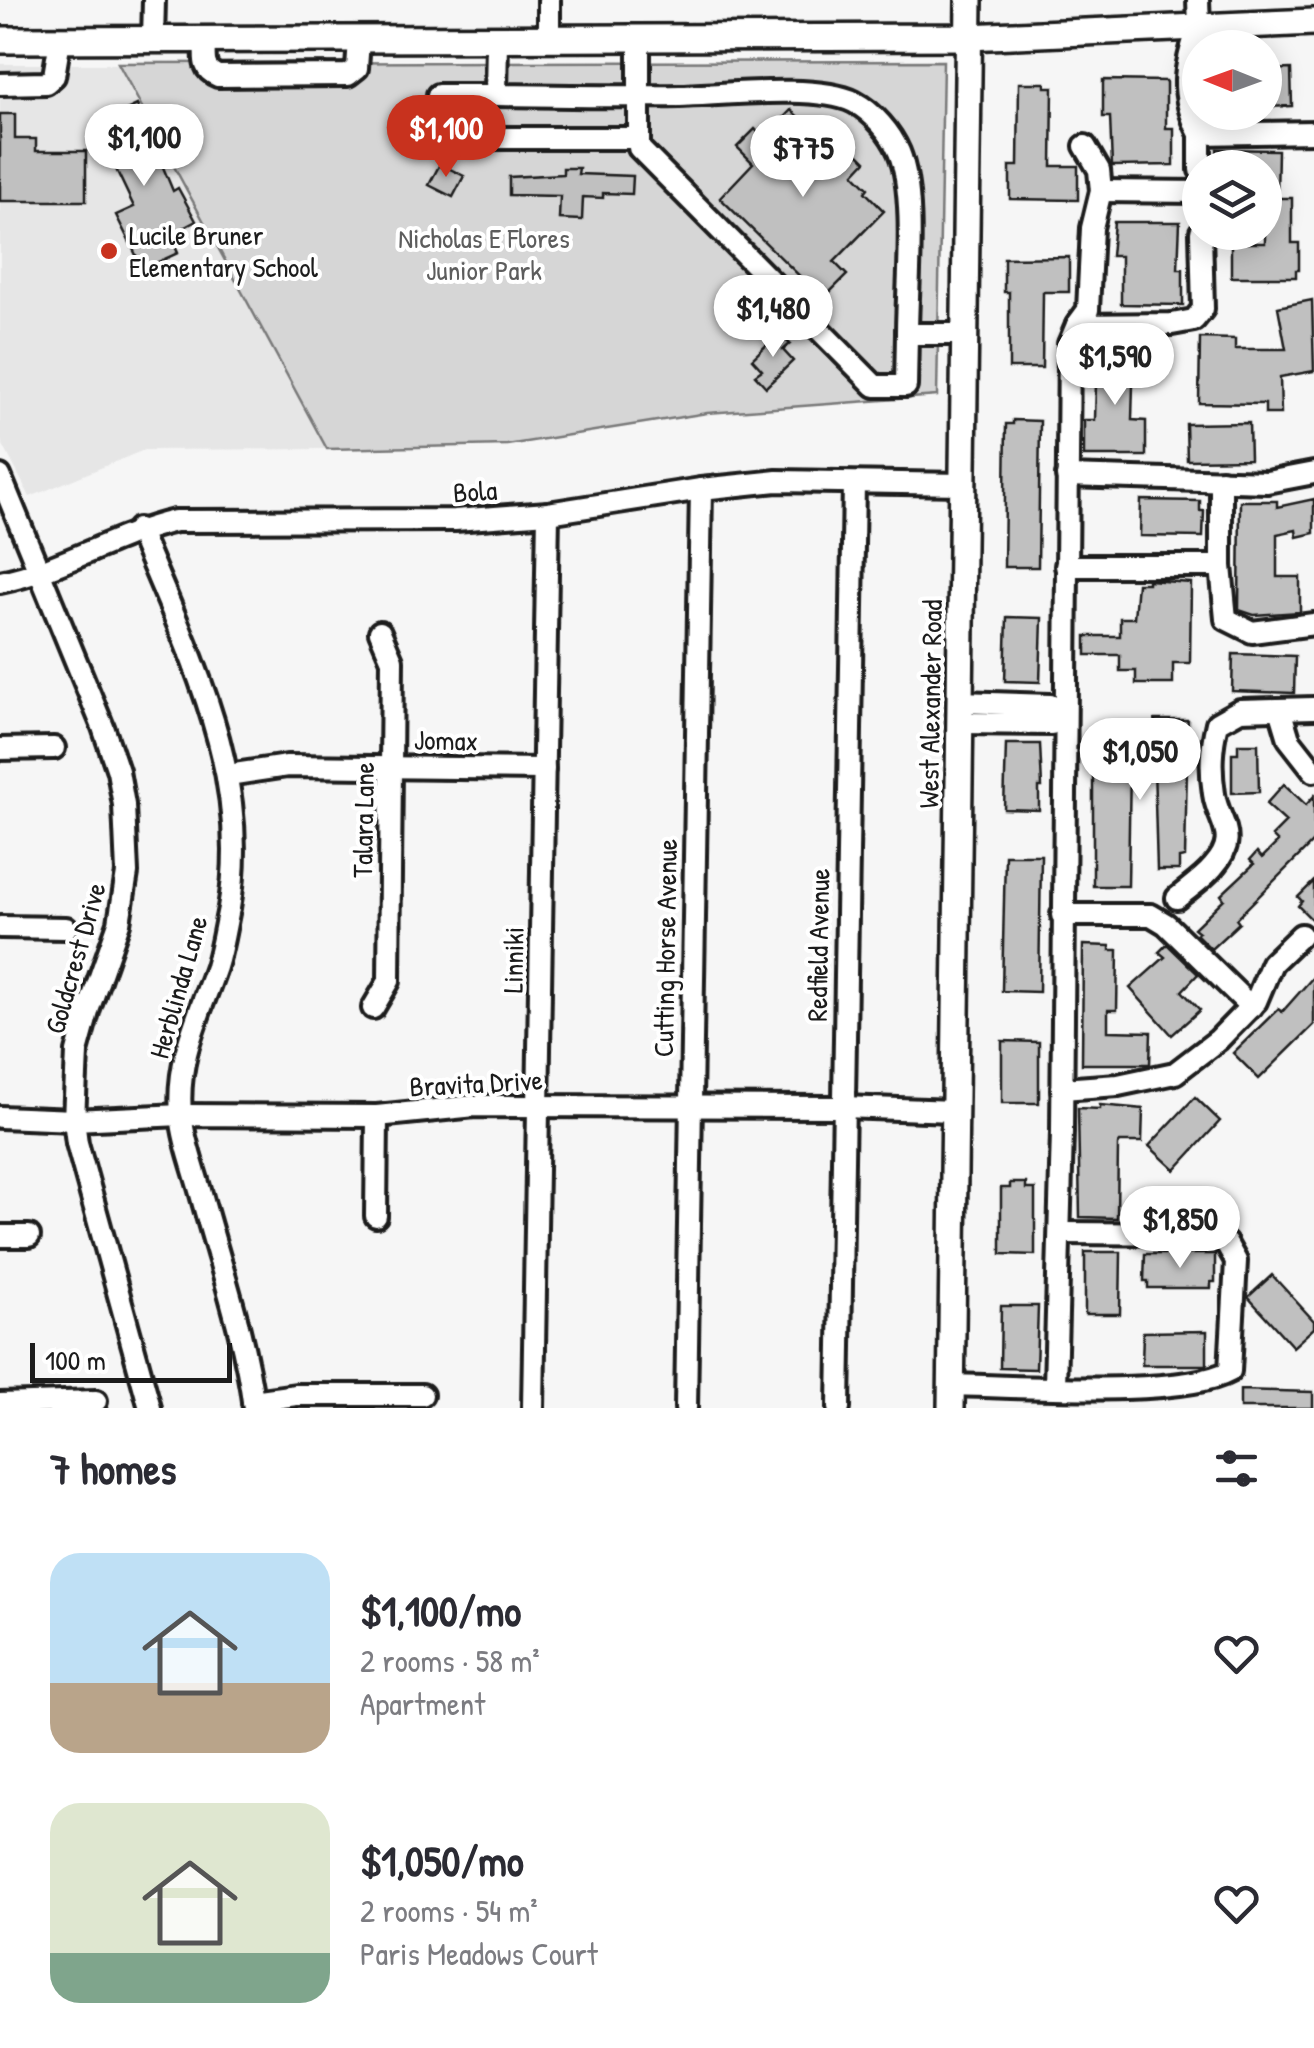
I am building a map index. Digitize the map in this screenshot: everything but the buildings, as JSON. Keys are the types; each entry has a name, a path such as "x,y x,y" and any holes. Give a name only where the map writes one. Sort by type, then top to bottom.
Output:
{"main road":[{"name":"West Alexander Road","path":"951,1396 969,0"},
{"path":"0,40 968,37 1314,22"}],"street":[{"path":"153,40 154,0"},
{"path":"549,0 549,40"},
{"path":"0,84 46,83 54,76 60,40"},
{"path":"205,40 205,67 218,76 348,75 357,68 360,40"},
{"path":"496,40 496,95"},
{"path":"639,40 639,96 639,138 639,148 876,386 906,386 908,192 898,150 881,124 854,103 802,92 639,96 438,95 439,138 639,138"},
{"path":"1198,130 1200,134"},
{"path":"1200,150 1202,130"},
{"path":"1200,134 1314,132"},
{"path":"1056,1386 1069,344 1088,310 1092,228 1102,191 1099,170 1085,146"},
{"path":"1102,191 1182,192"},
{"path":"1077,324 1172,324 1194,320 1204,309 1202,250"},
{"path":"907,334 965,334"},
{"path":"1067,476 1267,482 1314,473"},
{"name":"Goldcrest Drive","path":"0,476 103,727 118,771 124,805 127,872 120,923 77,1052 74,1120 150,1408"},
{"path":"1221,480 1221,566 1226,619 1252,632 1314,624"},
{"name":"Bola","path":"0,582 40,573 138,530 200,519 455,520 548,513 777,481 963,484"},
{"name":"Redfield Avenue","path":"838,1408 854,483"},
{"name":"Cutting Horse Avenue","path":"686,1408 701,489"},
{"name":"Linniki","path":"532,1408 548,513"},
{"name":"Herblinda Lane","path":"138,530 210,704 228,774 234,859 230,904 218,962 180,1071 181,1115 254,1405"},
{"path":"1066,566 1221,566"},
{"name":"Talara Lane","path":"373,1008 389,981 392,660 380,632"},
{"path":"1280,708 1289,739 1314,771"},
{"path":"1177,898 1215,865 1227,840 1226,823 1214,799 1210,754 1217,723 1240,710 1314,708"},
{"path":"960,713 1013,714 1051,724 1064,714"},
{"path":"0,748 54,748"},
{"name":"Jomax","path":"228,774 287,766 544,769"},
{"path":"1062,915 1151,915 1166,924 1250,1006"},
{"path":"0,927 66,928"},
{"path":"1062,1090 1118,1085 1174,1073 1218,1040 1250,1006 1272,963 1301,935"},
{"name":"Bravita Drive","path":"0,1117 74,1120 181,1115 377,1116 475,1106 954,1111"},
{"path":"376,1216 377,1116"},
{"path":"951,1396 1056,1386 1199,1382 1215,1380 1230,1372 1236,1261 1226,1243 1209,1234 1060,1233"},
{"path":"0,1236 29,1236"},
{"path":"254,1405 296,1395 422,1395"},
{"path":"0,1404 96,1401"}],"shaded area":[{"name":"Lucile Bruner Elementary School","path":"0,64 117,64 326,449 144,450 30,497 0,439"}],"green space":[{"name":"Nicholas E Flores Junior Park","path":"943,61 937,396 707,413 507,445 327,449 118,63"}],"place":[{"name":"Lucile Bruner Elementary School","path":"109,251"}]}
